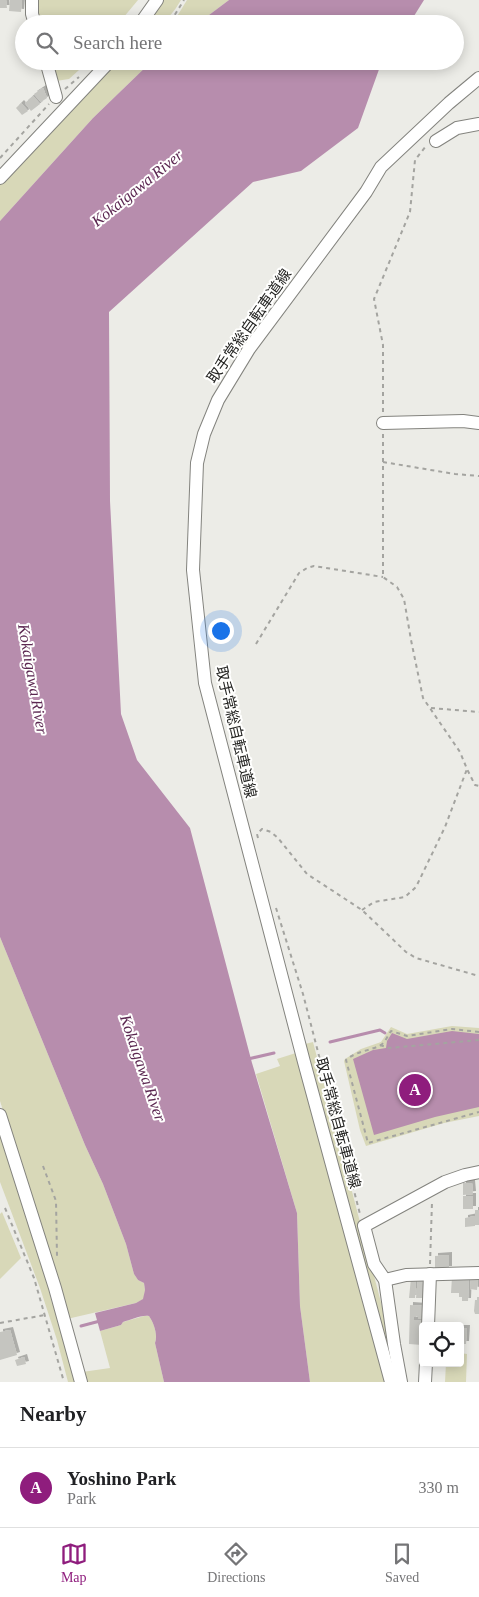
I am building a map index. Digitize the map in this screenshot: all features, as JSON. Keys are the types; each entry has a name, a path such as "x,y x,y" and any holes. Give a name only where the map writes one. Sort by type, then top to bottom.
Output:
{"street":[{"path":"32,0 32,15"},
{"path":"147,15 158,0"},
{"path":"48,70 56,97"},
{"path":"0,178 102,70"},
{"name":"取手常総自転車道線","path":"391,1382 304,1062 205,683 193,570 197,463 204,434 218,400 250,349 366,192 381,167 479,78"},
{"path":"436,141 457,128 479,124"},
{"path":"383,423 463,421 479,423"},
{"path":"0,1115 55,1288 81,1382"},
{"path":"394,1344 364,1226 433,1188 465,1175 479,1172"},
{"path":"374,1264 386,1280 401,1382"},
{"path":"386,1280 406,1275 479,1273"},
{"path":"428,1322 430,1274"},
{"path":"426,1367 426,1382"}],"path":[{"path":"175,15 184,0"},
{"path":"0,158 56,97 80,76"},
{"path":"383,576 383,345 374,299 410,212 416,160 424,148 436,141"},
{"path":"383,462 479,476"},
{"path":"256,644 299,573 307,568 314,566 383,576 397,587 404,600 410,640 423,698 460,752 466,769 475,785 479,786"},
{"path":"430,708 479,712"},
{"path":"362,910 374,902 405,897 416,887 445,827 466,769"},
{"path":"259,843 257,834 262,829 271,832 307,874 362,910 406,952 416,958 479,976"},
{"path":"276,908 303,994 364,1226"},
{"path":"479,1032 452,1029 406,1036 391,1031 380,1045 346,1060 368,1143 479,1112"},
{"path":"380,1045 389,1048 479,1040"},
{"path":"43,1166 56,1201 57,1261"},
{"path":"430,1274 433,1188"},
{"path":"5,1208 34,1278 46,1314 64,1382"},
{"path":"0,1323 46,1314"}],"green space":[{"path":"36,0 138,0 126,15 38,15"},
{"path":"161,0 181,0 171,15 150,15"},
{"path":"187,0 229,0 209,15 178,15"},
{"path":"53,70 79,70 69,79 56,81"},
{"path":"107,70 143,70 93,118 0,221 0,182"},
{"path":"0,937 85,1145 103,1184 126,1244 134,1274 138,1280 144,1283 144,1299 136,1303 67,1319 53,1267 0,1101"},
{"path":"452,1026 479,1028 479,1116 444,1123 366,1146 360,1130 345,1059 361,1049 381,1042 391,1027 407,1034"},
{"path":"313,1042 384,1314 395,1382 305,1044"},
{"path":"299,1052 389,1382 310,1382 300,1306 297,1213 256,1074 280,1066 277,1059"},
{"path":"0,1124 52,1303 57,1308 77,1382 68,1382 40,1288 0,1182"},
{"path":"2,1212 21,1258 0,1279 0,1214"},
{"path":"149,1316 155,1329 155,1343 164,1382 85,1382 82,1372 110,1368 100,1331"},
{"path":"464,1354 467,1354 466,1382 445,1382 446,1367 464,1367"}],"water":[{"path":"229,0 424,0 415,15 209,15"},
{"name":"Kokaigawa River","path":"143,70 379,70 358,128 301,171 253,182 109,312 110,501 121,714 137,760 190,828 252,1063 297,1213 300,1306 310,1382 164,1382 155,1343 155,1329 149,1316 142,1316 100,1331 95,1313 136,1303 143,1299 144,1283 138,1280 134,1274 126,1244 103,1184 85,1145 0,937 0,221 93,118"},
{"path":"452,1031 479,1034 479,1107 435,1117 374,1135 353,1059 373,1050 386,1048 387,1041 392,1033 407,1039"}],"building":[{"path":"0,0 6,0 7,8 0,8"},
{"path":"10,0 22,0 21,12 9,11"},
{"path":"43,88 47,98 41,102 34,94"},
{"path":"33,96 40,104 31,111 25,103"},
{"path":"21,103 28,111 22,115 16,108"},
{"path":"463,1183 472,1183 473,1194 463,1195"},
{"path":"463,1196 473,1196 473,1209 463,1209"},
{"path":"475,1210 479,1210 479,1225 465,1227 465,1218 475,1216"},
{"path":"449,1255 449,1269 435,1269 435,1256"},
{"path":"452,1277 469,1277 468,1301 462,1301 459,1293 451,1293"},
{"path":"411,1278 416,1278 415,1298 409,1298"},
{"path":"418,1278 426,1279 424,1298 416,1298"},
{"path":"471,1278 478,1279 477,1290 470,1289"},
{"path":"477,1297 479,1297 479,1314 475,1314 475,1300 477,1300"},
{"path":"410,1305 424,1306 422,1319 414,1316 413,1320 424,1320 424,1322 419,1322 419,1345 409,1344"},
{"path":"464,1328 467,1328 466,1344 464,1344"},
{"path":"10,1330 17,1355 0,1360 0,1332"},
{"path":"24,1357 26,1364 17,1366 15,1360"}],"waterway":[{"path":"330,1042 380,1030 385,1033"},
{"path":"248,1059 274,1053"},
{"path":"81,1326 100,1321"}],"place":[{"name":"Yoshino Park","path":"415,1090"}]}
